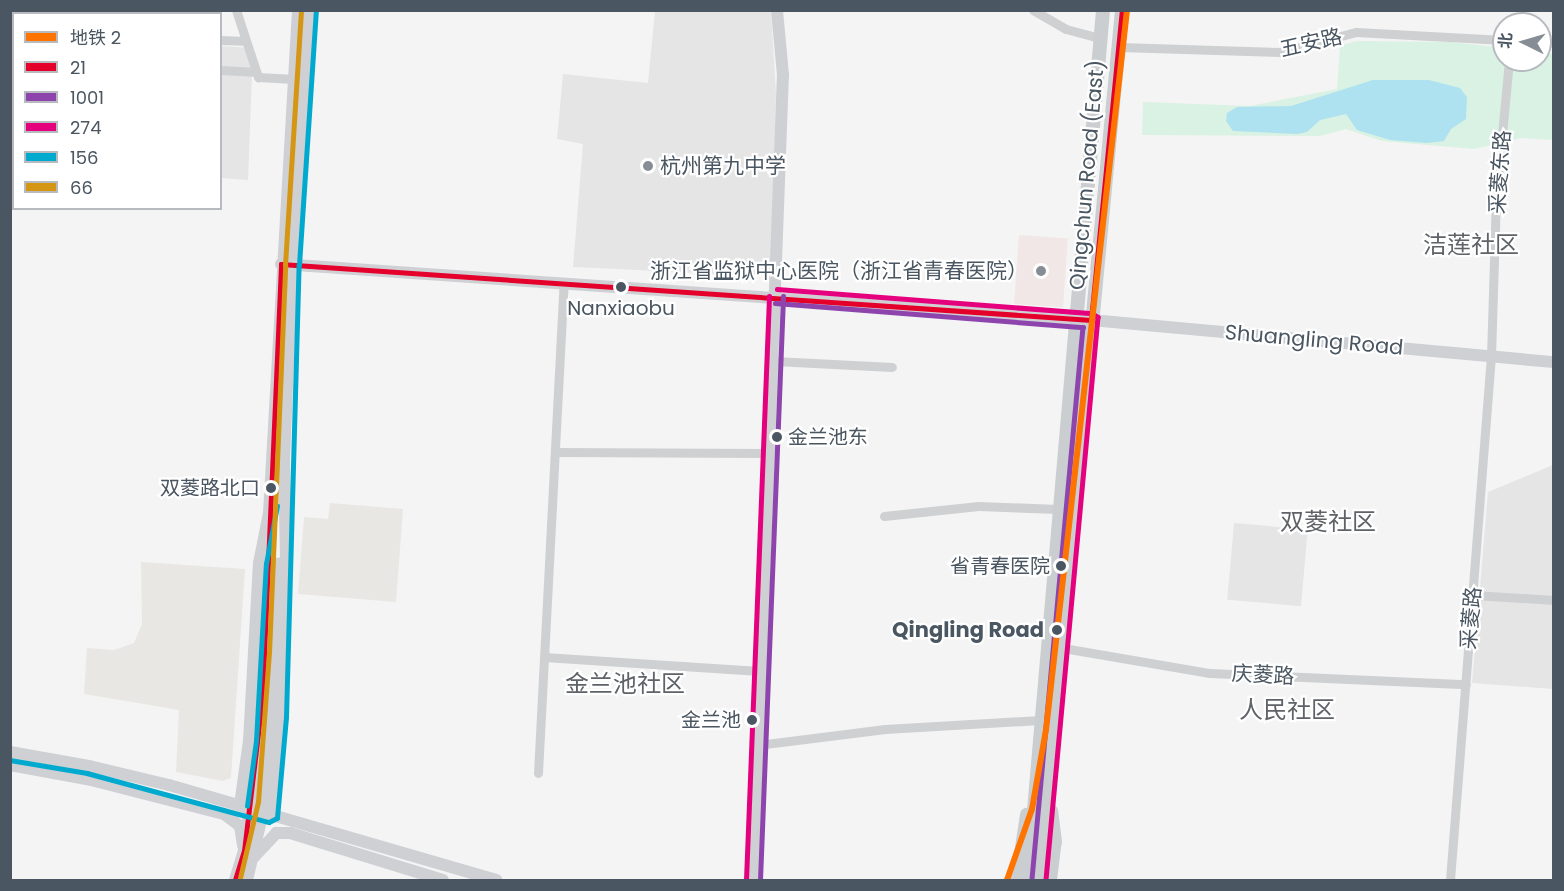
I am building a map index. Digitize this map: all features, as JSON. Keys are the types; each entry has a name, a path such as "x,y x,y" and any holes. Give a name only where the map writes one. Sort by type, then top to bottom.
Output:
{"main road":[{"path":"270,814 285,569 287,265 298,10"},
{"path":"240,804 249,741 259,563 269,513 309,10"},
{"path":"753,880 783,75 777,10"},
{"name":"Qingchun Road (East)","path":"1038,832 1037,769 1040,720 1103,10"},
{"name":"Qingchun Road (East)","path":"1038,832 1049,783 1063,648 1091,320 1122,10"},
{"name":"Shuangling Road","path":"287,265 776,296 1091,320 1554,362"},
{"path":"235,880 249,854 265,803 274,564 284,460"},
{"path":"269,513 274,564"},
{"path":"10,752 89,766 240,804 496,880"},
{"path":"10,765 91,780 224,814 240,826 249,854 247,880"},
{"name":"Qingchun Road (East)","path":"1017,880 1037,769"},
{"name":"Qingchun Road (East)","path":"1049,783 1055,842 1050,880"},
{"path":"1028,880 1038,832"},
{"path":"1038,832 1039,880"},
{"path":"249,854 276,833 290,833 443,880"}],"street":[{"path":"236,10 254,72 258,77 294,79"},
{"path":"1033,10 1066,29 1100,38"},
{"name":"五安路","path":"1119,47 1281,52 1356,32 1492,39"},
{"path":"222,40 245,41"},
{"path":"222,70 254,72"},
{"name":"采菱东路","path":"1491,356 1496,198 1508,72"},
{"path":"538,773 564,282"},
{"name":"采菱路","path":"1450,880 1491,356"},
{"path":"774,361 892,368"},
{"path":"556,452 769,453"},
{"path":"884,516 978,506 1058,509"},
{"path":"1473,595 1554,600"},
{"name":"庆菱路","path":"1063,648 1210,673 1466,684"},
{"path":"544,657 760,671"},
{"path":"758,745 885,729 1040,720"}],"shaded area":[{"path":"10,11 109,11 12,12 12,90"},
{"name":"杭州第九中学","path":"655,11 771,11 776,94 771,270 766,276 573,267 583,144 557,139 563,74 648,83"},
{"path":"222,46 253,48 248,180 222,178"},
{"name":"浙江省监狱中心医院（浙江省青春医院）","path":"1019,235 1068,238 1063,307 1014,304"},
{"path":"1553,465 1553,689 1472,683 1488,492"},
{"path":"330,503 403,509 396,602 298,594 304,517 328,519"},
{"path":"1234,523 1308,529 1301,606 1227,600"},
{"path":"141,562 245,569 231,778 223,781 176,772 179,710 84,694 87,648 114,650 134,643 142,624"}],"green space":[{"path":"1356,41 1450,42 1492,47 1492,72 1552,72 1553,54 1553,140 1521,138 1474,149 1382,141 1346,129 1320,136 1142,135 1143,102 1250,106 1337,89 1340,46"}],"water":[{"path":"1373,80 1429,80 1460,88 1467,97 1466,119 1451,129 1444,141 1427,143 1390,140 1357,130 1346,114 1320,120 1307,132 1297,134 1233,131 1226,121 1227,113 1237,107 1291,106"}],"metro line":[{"name":"2","path":"1007,880 1032,809 1046,730 1127,10"}],"transit line":[{"name":"66","path":"240,878 258,802 269,653 285,265 301,10"},
{"name":"156","path":"10,760 87,773 269,822 277,818 286,717 299,265 316,10"},
{"name":"21","path":"235,880 244,851 262,701 281,264 1091,320 1122,10"},
{"name":"274","path":"777,289 1092,313 1098,317 1046,880"},
{"name":"274","path":"746,880 769,296"},
{"name":"1001","path":"760,880 783,296"},
{"name":"1001","path":"775,303 1083,327 1032,879"},
{"name":"156","path":"247,806 256,741 266,564 277,506"}],"place":[{"name":"杭州第九中学","path":"648,166"},
{"name":"浙江省监狱中心医院（浙江省青春医院）","path":"1041,271"},
{"name":"Nanxiaobu","path":"621,287"},
{"name":"金兰池东","path":"777,437"},
{"name":"双菱路北口","path":"271,488"},
{"name":"省青春医院","path":"1061,566"},
{"name":"Qingling Road","path":"1057,630"},
{"name":"金兰池","path":"752,720"}],"district":[{"name":"洁莲社区","path":"1471,245"},
{"name":"双菱社区","path":"1328,522"},
{"name":"金兰池社区","path":"625,684"},
{"name":"人民社区","path":"1287,710"}]}
